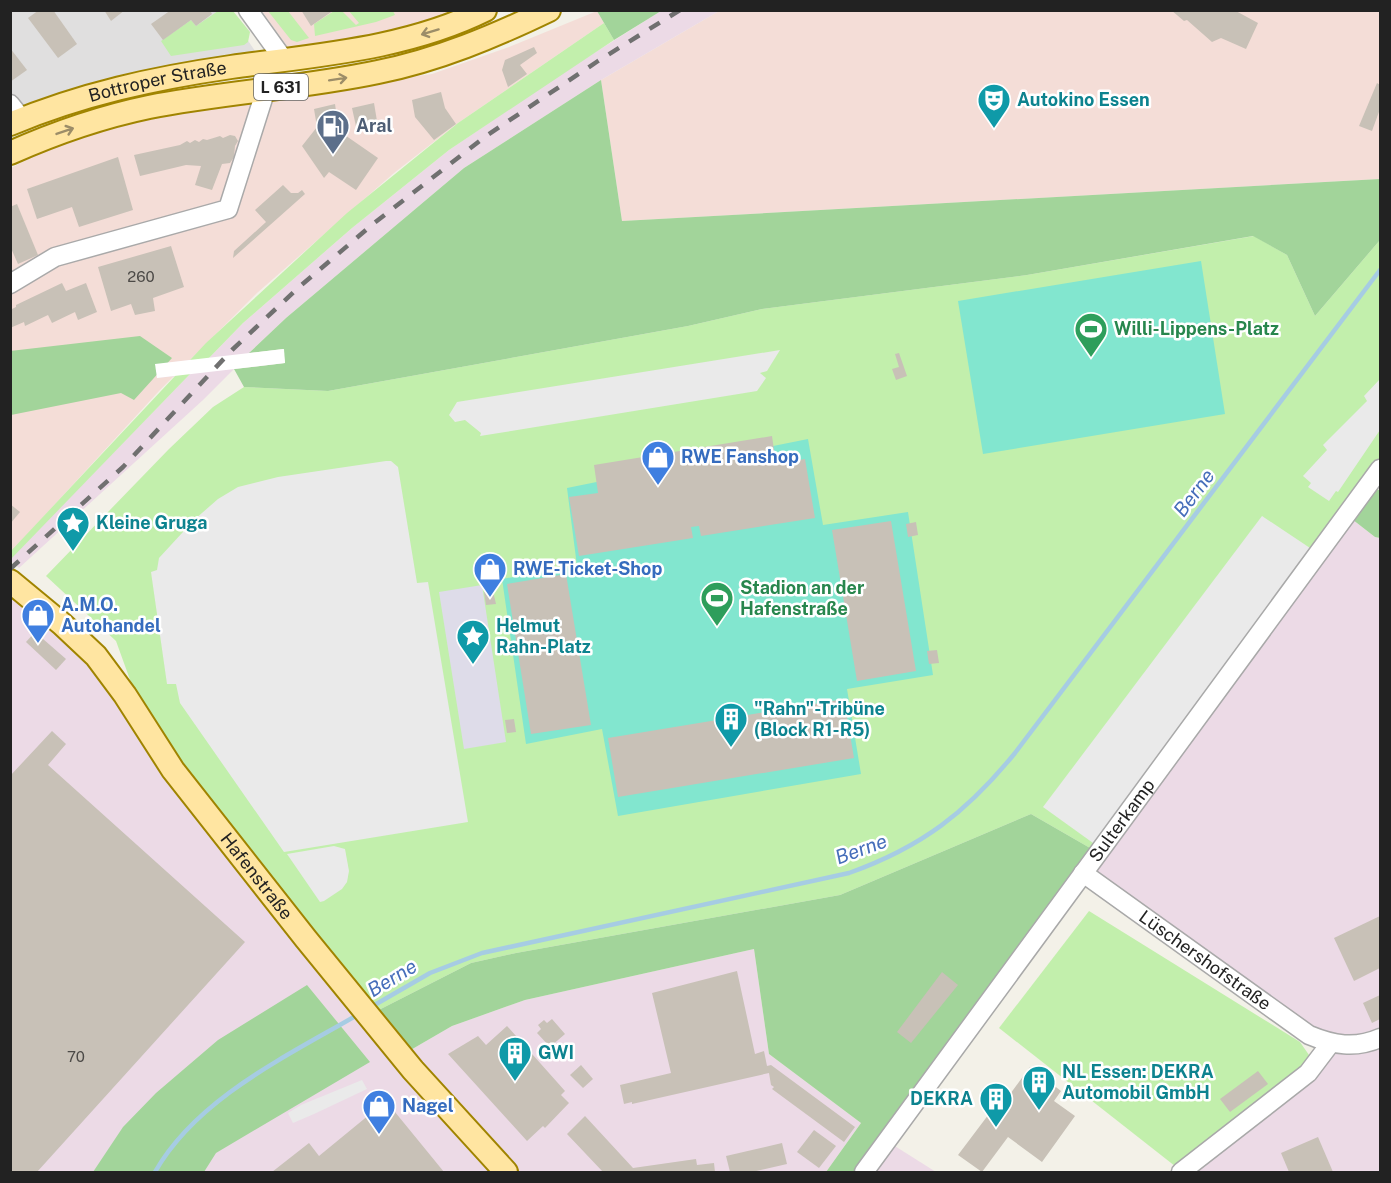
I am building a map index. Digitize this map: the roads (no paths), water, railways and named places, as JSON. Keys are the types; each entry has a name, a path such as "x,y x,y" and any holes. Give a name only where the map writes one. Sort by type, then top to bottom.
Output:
{"main road":[{"name":"Bottroper Straße","path":"14,116 125,86 192,73 357,50 391,43 453,24 485,10"},
{"name":"Bottroper Straße","path":"10,153 68,129 117,115 168,104 394,69 506,31 549,10"},
{"path":"266,88 280,61"},
{"name":"Hafenstraße","path":"10,581 96,656 125,695 173,770 372,1021 506,1173"}],"street":[{"path":"248,10 280,61"},
{"path":"10,284 55,257 228,210 266,88"},
{"name":"Sulterkamp","path":"864,1173 1293,591 1380,469"},
{"name":"Lüschershofstraße","path":"1083,873 1309,1035 1330,1044 1353,1046 1380,1038"},
{"path":"1181,1173 1308,1073 1330,1044"}],"waterway":[{"name":"Berne","path":"371,1007 430,973 482,953 849,873 899,852 941,825 979,793 1015,753 1380,270"},
{"name":"Berne","path":"155,1172 194,1122 219,1101 274,1063 359,1014"}],"railway":[{"path":"10,569 123,467 232,350 298,288 373,224 486,136 598,61 680,10"}],"place":[{"name":"Autokino Essen","path":"994,129"},
{"name":"Aral","path":"333,155"},
{"name":"Willi-Lippens-Platz","path":"1091,358"},
{"name":"RWE Fanshop","path":"658,486"},
{"name":"Kleine Gruga","path":"73,552"},
{"name":"RWE-Ticket-Shop","path":"490,598"},
{"name":"Stadion an der Hafenstraße","path":"717,627"},
{"name":"A.M.O. Autohandel","path":"38,644"},
{"name":"Helmut Rahn-Platz","path":"473,665"},
{"name":"\"Rahn\"-Tribüne (Block R1-R5)","path":"731,748"},
{"name":"GWI","path":"515,1082"},
{"name":"NL Essen: DEKRA Automobil GmbH","path":"1039,1111"},
{"name":"DEKRA","path":"996,1128"},
{"name":"Nagel","path":"379,1135"}]}
